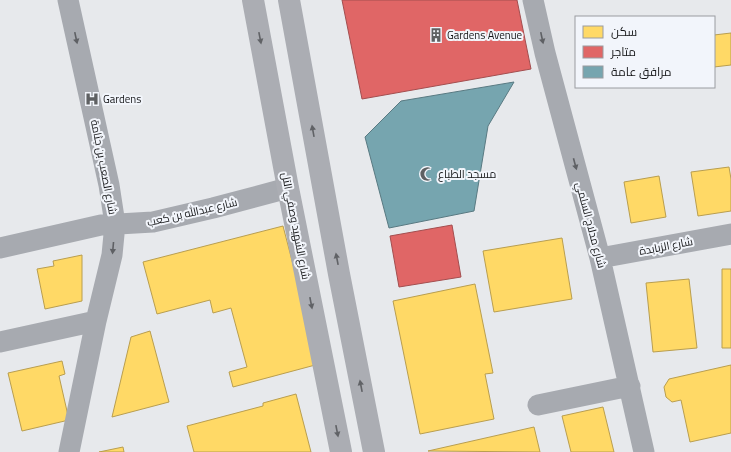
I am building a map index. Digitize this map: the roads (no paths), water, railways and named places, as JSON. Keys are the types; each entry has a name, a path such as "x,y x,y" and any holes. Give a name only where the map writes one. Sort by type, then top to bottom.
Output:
{"main road":[{"name":"شارع الشهيد وصفي التل","path":"253,0 288,188 341,452"},
{"path":"289,0 374,452"}],"street":[{"name":"شارع الصعب بن جثامة","path":"68,0 109,185 115,224 112,255 96,321 69,452"},
{"name":"شارع مدلاج السلمي","path":"533,0 545,52 600,258 644,452"},
{"name":"شارع عبدالله بن كعب","path":"0,248 101,225 153,222 288,188"},
{"name":"شارع الزبابدة","path":"600,258 731,234"},
{"path":"0,342 96,321"},
{"path":"538,406 630,386"}],"place":[{"name":"Gardens Avenue","path":"436,35"},
{"name":"Gardens","path":"92,99"},
{"name":"مسجد الطباع","path":"427,174"}]}
